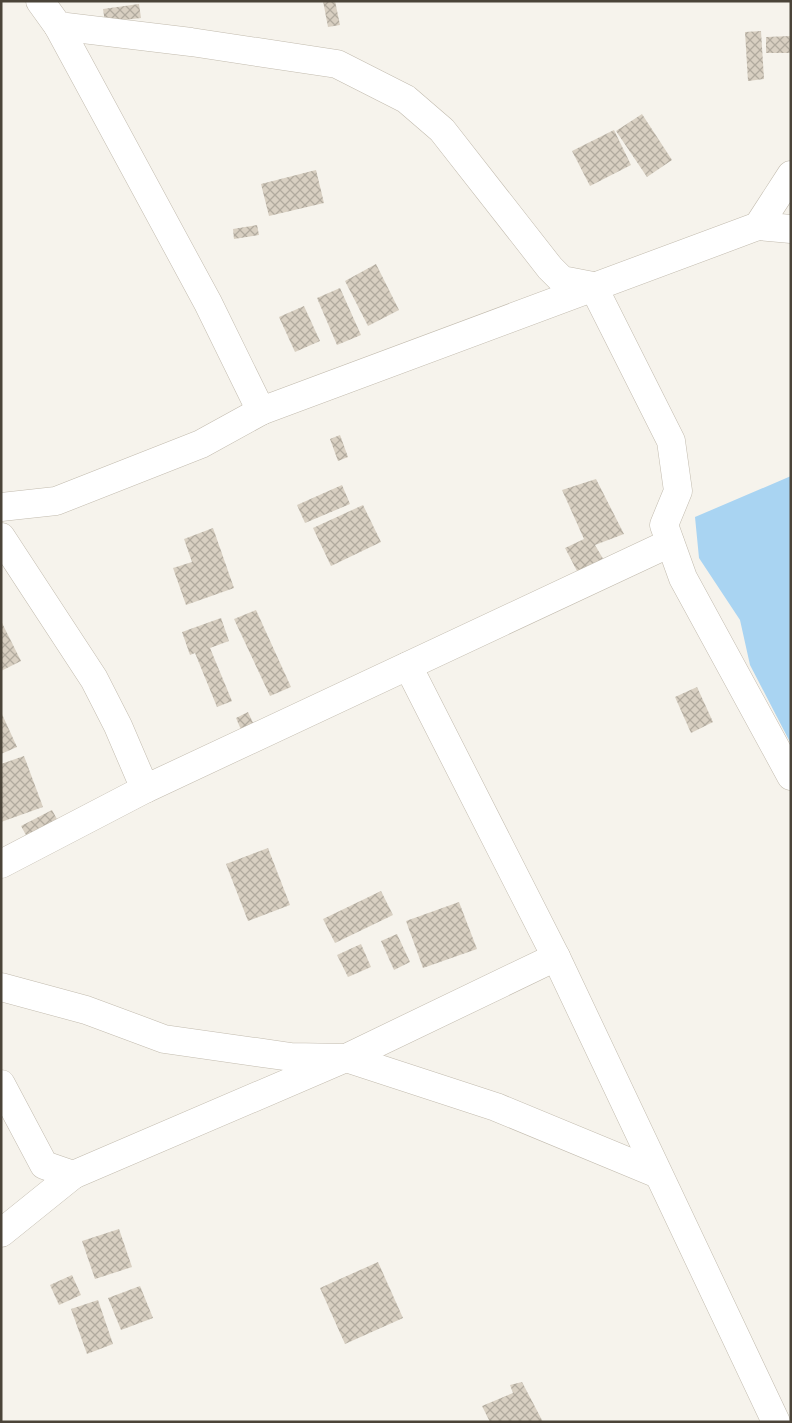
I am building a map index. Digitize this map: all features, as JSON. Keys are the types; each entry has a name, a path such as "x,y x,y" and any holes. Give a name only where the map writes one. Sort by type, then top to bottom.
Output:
{"street":[{"path":"40,1 58,26 208,303 261,411"},
{"path":"58,26 191,42 337,64 406,99 442,130 550,268 562,280 593,286"},
{"path":"758,226 791,175"},
{"path":"1,507 56,501 201,444 261,411 758,226 791,229"},
{"path":"593,286 671,441 678,491 664,525 683,578 791,776"},
{"path":"1,538 94,680 118,726 145,789"},
{"path":"1,864 145,789 670,543"},
{"path":"408,666 556,958 776,1422"},
{"path":"1,1233 73,1175 346,1058 556,958"},
{"path":"1,987 86,1010 164,1039 291,1058 346,1058 496,1107 658,1174"},
{"path":"1,1084 44,1165 73,1175"}],"water":[{"path":"791,476 791,744 750,665 740,620 699,558 695,517"}],"building":[{"path":"323,1 335,1 340,25 328,27"},
{"path":"139,4 141,18 105,22 103,9"},
{"path":"761,31 764,79 748,81 745,32"},
{"path":"791,36 791,53 766,53 766,37"},
{"path":"642,114 672,160 647,177 616,131"},
{"path":"614,130 631,165 590,186 572,151"},
{"path":"316,170 324,203 269,216 261,184"},
{"path":"257,225 259,235 234,239 233,229"},
{"path":"376,264 399,310 368,326 345,281"},
{"path":"340,288 361,335 337,345 317,298"},
{"path":"304,306 320,341 295,352 279,317"},
{"path":"340,435 348,457 338,461 330,439"},
{"path":"596,479 624,534 595,545 605,562 577,571 565,548 584,539 562,490"},
{"path":"342,485 350,504 305,523 297,505"},
{"path":"363,505 381,542 331,566 313,528"},
{"path":"213,528 234,588 186,605 173,568 192,562 184,539"},
{"path":"256,610 291,687 270,696 234,619"},
{"path":"221,618 229,641 210,648 232,701 217,707 195,653 190,655 182,632"},
{"path":"1,621 21,661 1,671"},
{"path":"697,687 713,722 691,733 675,697"},
{"path":"1,712 17,747 1,754"},
{"path":"248,712 255,727 242,732 236,718"},
{"path":"24,756 43,807 1,822 1,764"},
{"path":"52,810 58,821 27,837 21,826"},
{"path":"268,848 290,905 248,921 226,864"},
{"path":"381,891 393,915 335,943 323,919"},
{"path":"459,902 477,949 423,968 406,921"},
{"path":"397,934 410,962 394,970 381,941"},
{"path":"361,944 371,967 348,977 337,955"},
{"path":"119,1229 132,1267 95,1279 82,1241"},
{"path":"378,1262 403,1318 345,1344 320,1288"},
{"path":"72,1275 81,1295 59,1305 50,1285"},
{"path":"140,1286 153,1318 121,1330 108,1298"},
{"path":"98,1300 113,1344 87,1354 71,1309"},
{"path":"522,1382 543,1422 490,1422 482,1406 513,1393 510,1385"}]}
